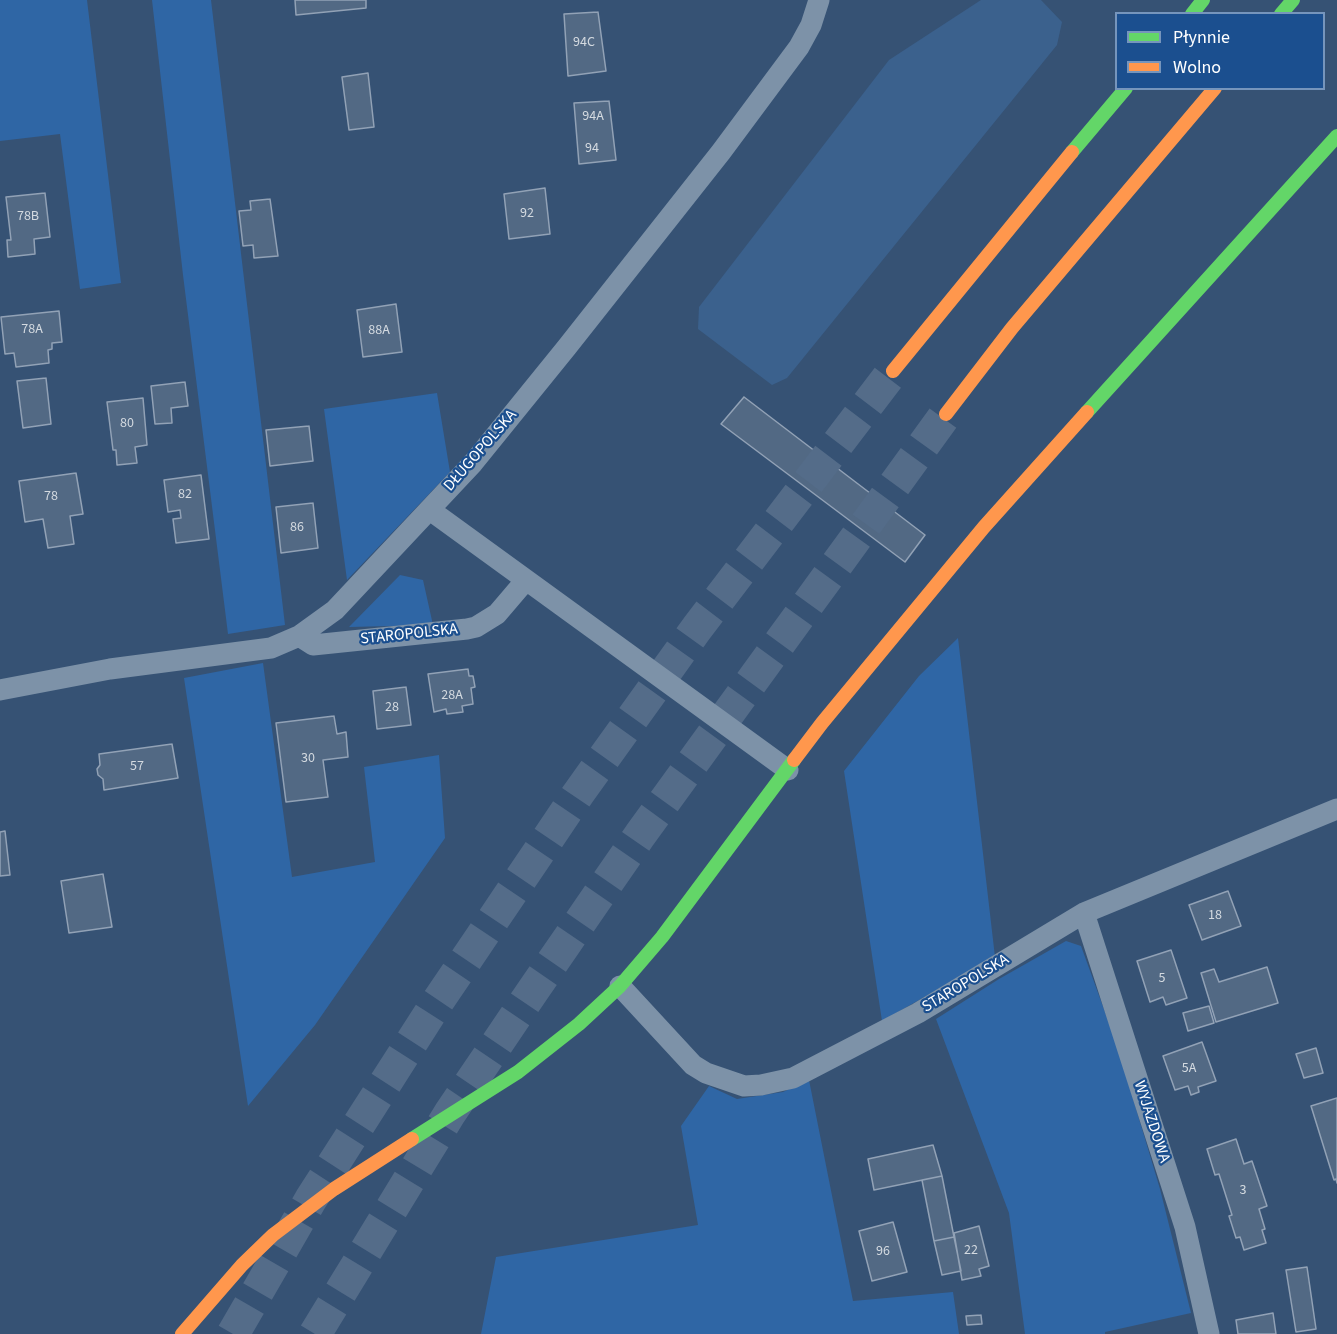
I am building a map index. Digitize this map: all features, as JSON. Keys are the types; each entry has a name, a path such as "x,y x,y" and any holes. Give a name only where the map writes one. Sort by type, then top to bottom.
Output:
{"main road":[{"path":"1194,12 1203,0"},
{"path":"1283,12 1293,0"},
{"path":"893,371 1084,136 1124,90"},
{"path":"946,414 1012,328 1129,186 1213,90"},
{"path":"182,1334 273,1235 364,1170 518,1072 579,1024 620,986 662,937 822,723 984,527 1337,136"},
{"path":"202,1334 214,1297"}],"street":[{"name":"DŁUGOPOLSKA","path":"0,690 110,669 272,648 299,636 335,610 473,463 721,152 799,47 811,25 819,0"},
{"path":"430,510 788,770"},
{"name":"STAROPOLSKA","path":"299,636 313,645 476,627 497,614 526,580"},
{"name":"STAROPOLSKA","path":"620,986 693,1065 726,1081 744,1086 761,1085 792,1078 907,1018 1084,913 1335,814"},
{"name":"WYJAZDOWA","path":"1084,913 1185,1227 1209,1334"}],"shaded area":[{"path":"0,0 87,0 121,283 80,289 60,134 0,141"},
{"path":"152,0 211,0 285,625 228,634 183,275"},
{"path":"981,0 1041,0 1062,22 1057,45 787,378 772,385 698,329 699,307 889,60"},
{"path":"437,393 450,472 347,580 324,409"},
{"path":"400,575 423,580 433,625 349,627"},
{"path":"958,638 995,957 882,1021 844,771 919,676"},
{"path":"263,663 292,877 375,862 364,767 439,755 445,838 315,1025 248,1106 184,678"},
{"path":"1066,941 1081,946 1117,1045 1160,1189 1191,1313 1105,1332 1105,1334 1025,1334 1009,1213 936,1019 999,979"},
{"path":"809,1080 853,1301 953,1292 959,1334 481,1334 496,1257 698,1225 681,1126 709,1086 737,1099 783,1092"}],"building":[{"path":"295,0 366,0 366,8 296,15"},
{"path":"598,12 606,71 568,76 564,14"},
{"path":"368,73 374,127 349,130 342,77"},
{"path":"609,101 616,160 579,164 574,103"},
{"path":"545,188 550,234 509,239 504,194"},
{"path":"45,193 50,237 34,239 35,254 8,257 7,240 11,240 6,197"},
{"path":"270,199 278,256 254,258 253,245 243,246 239,211 251,210 250,201"},
{"path":"396,304 402,352 363,357 357,310"},
{"path":"59,311 62,342 52,343 52,349 48,350 49,363 16,367 14,353 5,354 1,317"},
{"path":"46,378 51,424 23,428 17,381"},
{"path":"185,382 188,406 171,408 172,423 155,424 151,386"},
{"path":"744,397 925,535 905,562 721,424"},
{"path":"143,398 147,445 135,447 137,463 117,465 107,402"},
{"path":"309,426 313,461 270,466 266,430"},
{"path":"76,473 83,514 70,516 74,544 48,548 43,519 25,522 19,481"},
{"path":"201,475 209,539 176,543 173,519 181,518 180,510 168,512 164,480"},
{"path":"313,503 318,548 281,553 276,507"},
{"path":"468,669 469,676 473,676 475,687 471,688 473,704 462,706 463,712 447,714 446,709 434,712 428,674"},
{"path":"406,687 411,725 377,729 373,691"},
{"path":"334,716 337,734 346,732 348,757 323,760 328,797 286,802 276,723"},
{"path":"172,744 178,778 104,790 103,779 98,775 97,769 100,765 99,754"},
{"path":"5,831 10,875 0,876 0,832"},
{"path":"103,874 112,927 69,933 61,881"},
{"path":"1228,891 1241,926 1202,940 1189,905"},
{"path":"1171,950 1187,998 1166,1005 1163,997 1150,1002 1137,961"},
{"path":"1267,967 1278,1003 1216,1022 1201,973 1214,969 1219,982"},
{"path":"1209,1006 1214,1023 1188,1031 1183,1013"},
{"path":"1202,1042 1216,1081 1198,1087 1199,1092 1191,1095 1188,1086 1175,1090 1163,1056"},
{"path":"1316,1048 1323,1073 1304,1078 1296,1054"},
{"path":"1337,1098 1337,1183 1336,1179 1334,1180 1311,1106"},
{"path":"1236,1139 1244,1164 1252,1161 1267,1206 1259,1209 1265,1229 1262,1230 1266,1243 1244,1250 1240,1237 1236,1238 1229,1216 1232,1215 1219,1174 1215,1175 1207,1149"},
{"path":"933,1145 942,1176 874,1190 868,1159"},
{"path":"942,1176 954,1237 934,1241 922,1180"},
{"path":"893,1222 907,1272 872,1281 859,1231"},
{"path":"979,1226 989,1266 979,1269 981,1276 962,1280 954,1233"},
{"path":"954,1237 961,1271 942,1275 934,1241"},
{"path":"1307,1267 1316,1329 1296,1332 1286,1270"},
{"path":"1273,1313 1276,1334 1238,1334 1236,1320"},
{"path":"981,1315 982,1324 967,1325 966,1316"}],"tunnel":[{"path":"233,1334 311,1199 436,1004 578,794 697,628 893,371"},
{"path":"315,1334 450,1113 534,989 640,835 946,414"}],"traffic: fast":[{"path":"1194,12 1203,0"},
{"path":"1283,12 1293,0"},
{"path":"1072,152 1124,90"},
{"path":"1087,412 1337,136"},
{"path":"412,1139 518,1072 579,1024 620,986 662,937 794,760"}],"traffic: slow":[{"path":"946,414 1012,328 1213,90"},
{"path":"893,371 1072,152"},
{"path":"794,760 984,527 1087,412"},
{"path":"182,1334 242,1265 273,1235 334,1189 412,1139"}]}
